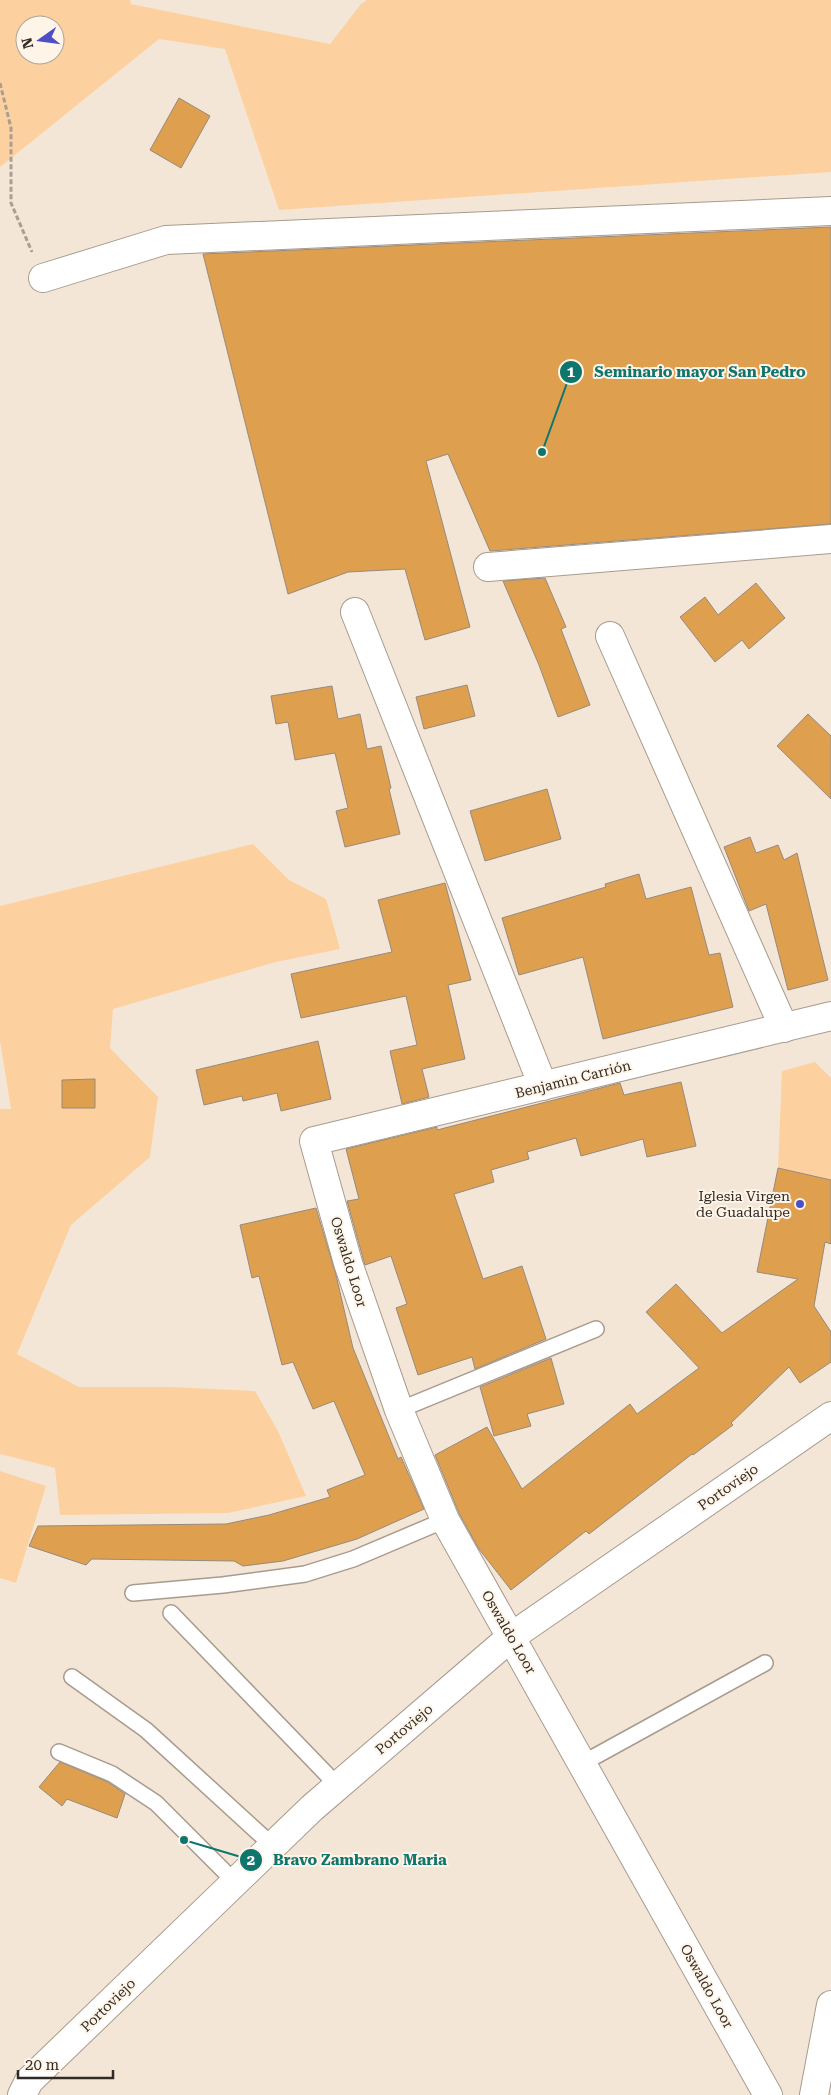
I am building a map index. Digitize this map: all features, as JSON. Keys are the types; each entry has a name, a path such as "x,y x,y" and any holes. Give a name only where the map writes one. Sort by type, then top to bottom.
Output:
{"street":[{"path":"43,278 166,240 831,211"},
{"path":"488,567 831,539"},
{"path":"355,612 543,1086"},
{"path":"610,636 784,1028"},
{"name":"Benjamin Carrión","path":"314,1142 831,1016"},
{"name":"Oswaldo Loor","path":"314,1142 348,1263 399,1410 445,1520 768,2095"},
{"name":"Portoviejo","path":"22,2095 29,2081 337,1785 511,1637 831,1416"},
{"path":"814,2095 831,2006"}],"lane":[{"path":"399,1410 596,1329"},
{"path":"133,1593 223,1585 305,1574 353,1559 445,1520"},
{"path":"171,1613 337,1785"},
{"path":"583,1763 765,1663"},
{"path":"72,1677 146,1730 273,1846"},
{"path":"59,1752 112,1774 156,1803 235,1882"}],"path":[{"path":"0,83 11,128 11,203 43,278"}],"shaded area":[{"path":"0,0 130,0 131,4 330,44 361,4 367,0 831,0 831,172 279,210 225,49 159,39 0,167"},
{"path":"253,844 289,880 326,899 340,949 276,962 113,1009 110,1048 158,1097 150,1157 71,1225 17,1354 79,1387 172,1387 255,1391 278,1431 306,1496 228,1513 60,1515 55,1468 0,1454 0,1109 11,1109 0,1041 0,906"},
{"path":"815,1062 831,1078 831,1180 778,1168 782,1071"},
{"path":"0,1471 46,1486 16,1583 0,1578"}],"building":[{"path":"179,98 210,116 181,168 150,150"},
{"path":"831,227 831,524 490,551 448,454 426,461 470,627 425,640 405,569 348,572 288,594 203,254"},
{"path":"545,578 566,627 561,629 590,705 558,717 539,665 503,581"},
{"path":"756,583 785,618 749,649 742,640 715,662 680,617 705,597 718,615"},
{"path":"467,685 475,716 424,729 416,697"},
{"path":"332,686 338,719 360,714 367,749 381,746 400,834 345,847 336,811 348,808 335,753 295,760 288,722 276,724 271,696"},
{"path":"808,714 831,736 831,799 777,746"},
{"path":"547,789 561,839 485,861 470,811"},
{"path":"750,837 756,853 778,845 784,860 797,853 828,980 788,990 766,904 749,911 724,847"},
{"path":"639,874 646,899 691,887 709,955 720,953 733,1007 603,1039 583,957 519,975 502,918 606,887 605,884"},
{"path":"445,883 471,980 448,985 465,1059 422,1069 429,1097 402,1104 390,1051 417,1045 406,996 301,1018 291,974 392,952 378,900"},
{"path":"318,1041 331,1099 281,1111 277,1093 243,1101 242,1096 204,1105 196,1070"},
{"path":"95,1079 95,1108 62,1108 62,1080"},
{"path":"681,1082 696,1146 647,1157 643,1139 581,1156 576,1138 527,1152 529,1159 491,1170 494,1182 454,1194 483,1279 522,1266 546,1339 475,1369 472,1357 418,1375 396,1308 407,1304 391,1256 365,1265 347,1201 359,1199 346,1149 437,1127 437,1130 620,1083 624,1095"},
{"path":"778,1168 831,1180 831,1244 825,1242 814,1306 831,1332 831,1362 800,1383 789,1367 731,1423 733,1425 692,1454 589,1534 586,1531 511,1590 479,1549 459,1513 435,1455 487,1427 522,1489 630,1404 637,1414 699,1368 646,1312 676,1284 722,1333 798,1279 757,1272"},
{"path":"316,1208 336,1275 353,1348 398,1459 401,1457 424,1509 357,1539 283,1561 243,1566 234,1561 92,1559 86,1565 29,1546 38,1526 226,1524 269,1515 330,1497 327,1490 365,1475 334,1401 313,1409 293,1362 282,1365 259,1276 252,1278 240,1225"},
{"path":"551,1358 564,1404 527,1414 531,1426 494,1436 480,1387"},
{"path":"60,1762 108,1782 125,1794 117,1818 67,1799 62,1806 39,1787"}],"place":[{"name":"Seminario mayor San Pedro","path":"542,452"},
{"name":"Iglesia Virgen de Guadalupe","path":"800,1204"},
{"name":"Bravo Zambrano Maria","path":"184,1840"}]}
